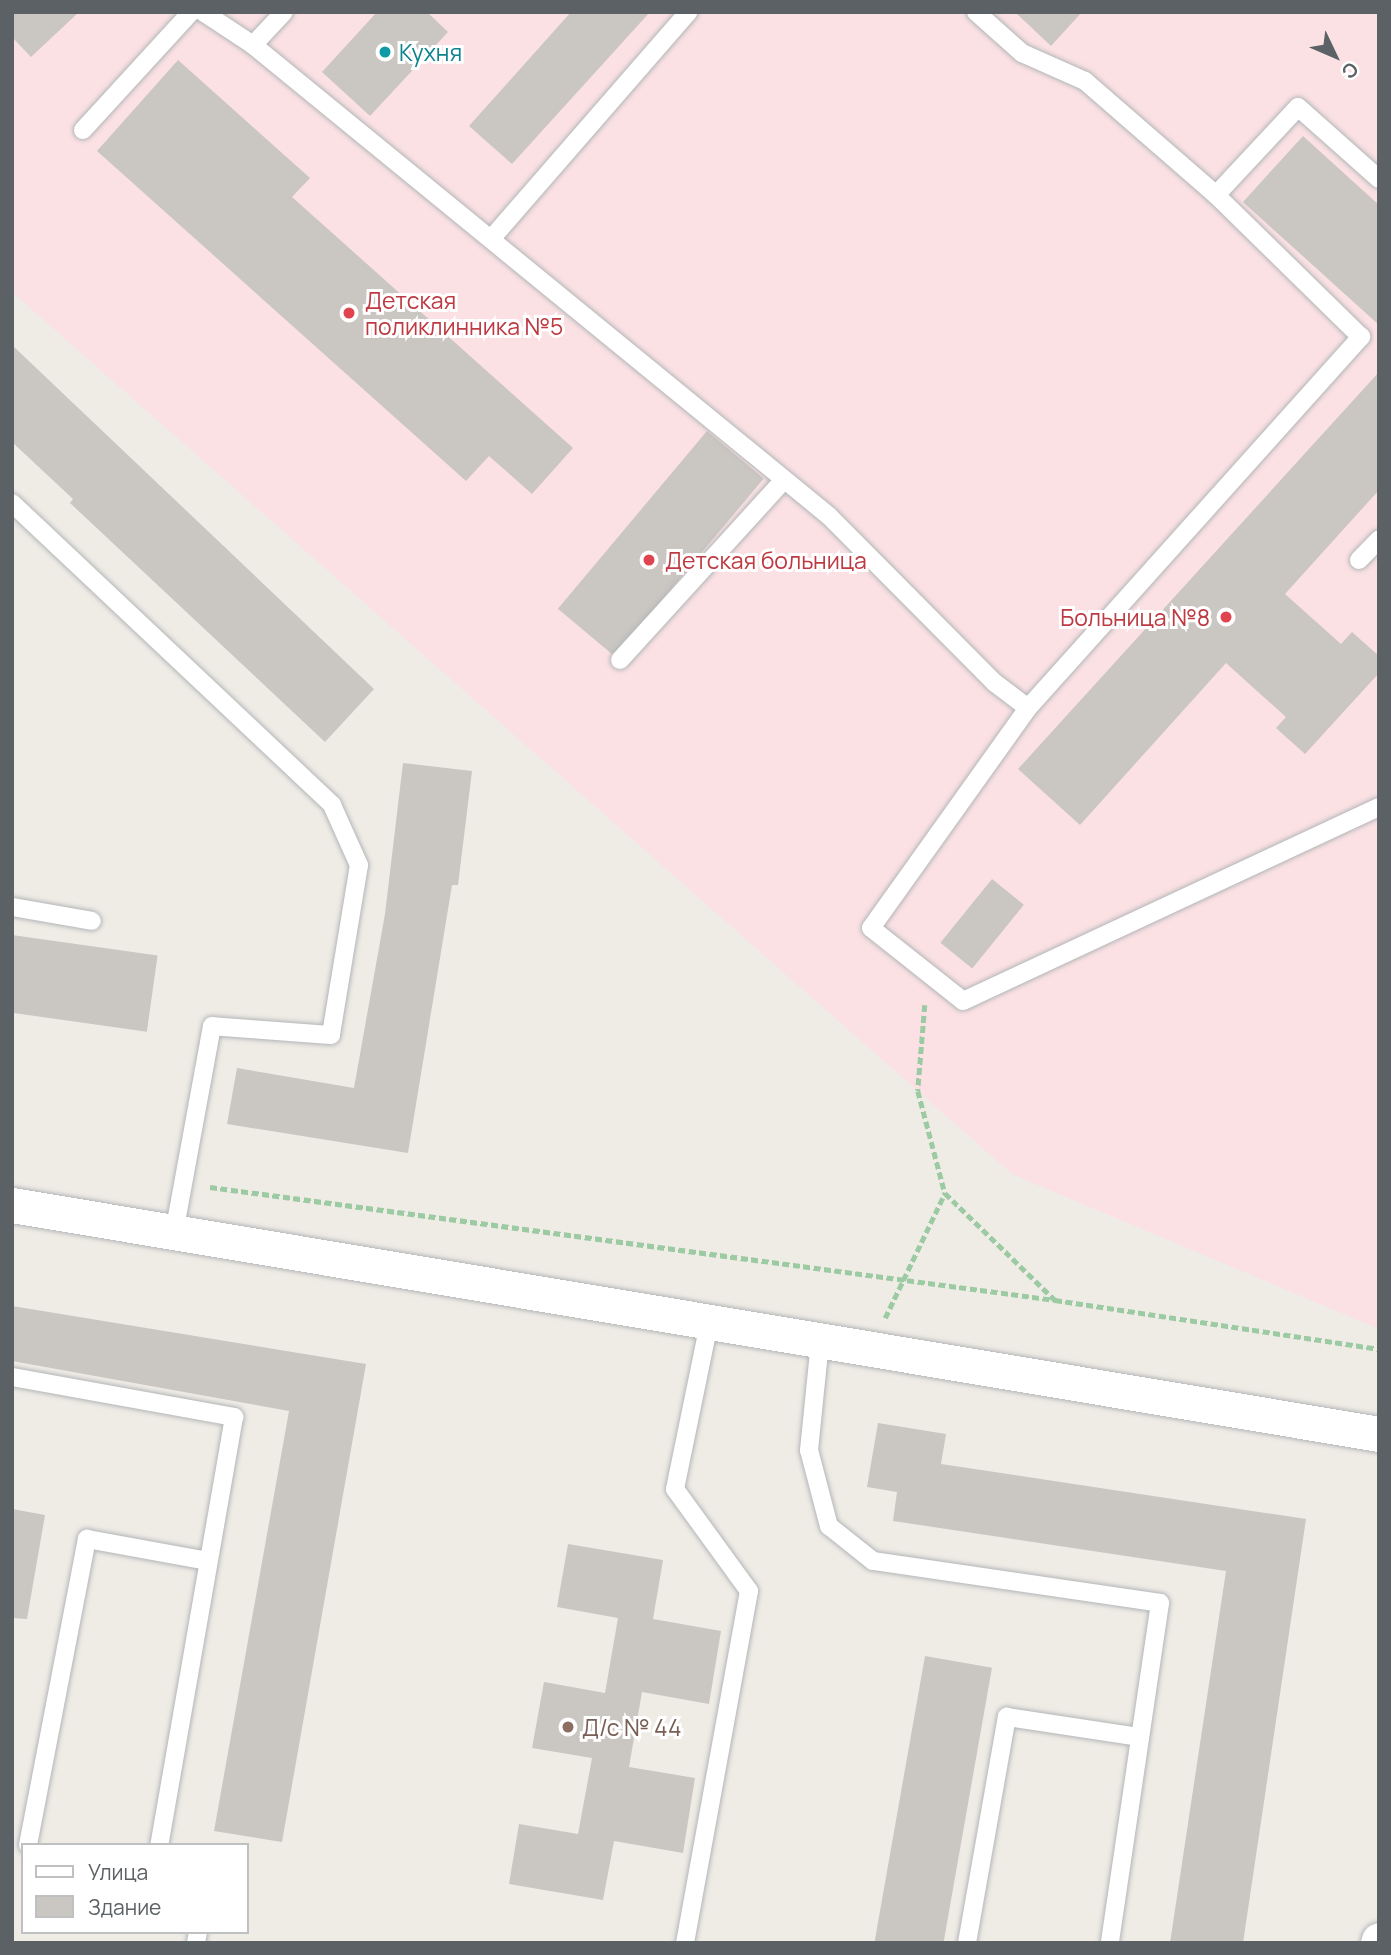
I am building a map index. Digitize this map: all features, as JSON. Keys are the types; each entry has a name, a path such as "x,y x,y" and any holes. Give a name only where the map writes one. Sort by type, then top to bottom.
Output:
{"street":[{"path":"12,1205 1379,1434"}],"lane":[{"path":"83,130 191,12"},
{"path":"203,12 253,45 829,516 995,683 1028,709"},
{"path":"253,45 284,12"},
{"path":"491,239 688,12"},
{"path":"976,12 1023,53 1085,81 1216,195 1361,337 1028,709 871,928 963,1001 1379,807"},
{"path":"1216,195 1298,107 1379,179"},
{"path":"620,660 783,481"},
{"path":"12,503 332,805 359,865 331,1035 212,1026 174,1233"},
{"path":"1359,560 1379,539"},
{"path":"12,907 92,921"},
{"path":"685,1943 749,1591 675,1489 709,1323"},
{"path":"820,1342 809,1450 828,1525 873,1560 1160,1604 1110,1943"},
{"path":"12,1377 234,1418 159,1843"},
{"path":"28,1843 87,1539 208,1561"},
{"path":"967,1943 1007,1717 1140,1737"}],"path":[{"path":"928,973 918,1091 945,1193 1055,1300"},
{"path":"183,1184 903,1279 1379,1349"},
{"path":"870,1350 945,1193"}],"shaded area":[{"path":"12,12 1379,12 1379,1329 1012,1174 12,292"}],"building":[{"path":"12,12 79,12 31,57 12,37"},
{"name":"Кухня","path":"377,12 427,12 448,32 370,116 322,72"},
{"path":"571,12 650,12 512,164 469,126"},
{"path":"1015,12 1082,12 1051,46"},
{"name":"Детская поликлинника №5","path":"178,60 310,178 292,197 573,448 532,494 489,456 466,481 97,151"},
{"path":"1303,136 1379,205 1379,325 1243,202"},
{"path":"12,345 374,689 325,742 70,503 73,499 12,442"},
{"path":"1379,372 1379,490 1285,594 1341,644 1352,632 1379,656 1379,673 1305,754 1276,728 1286,717 1226,663 1080,825 1018,769"},
{"path":"707,431 764,479 615,656 558,609"},
{"path":"403,763 472,771 458,885 452,885 408,1153 227,1124 237,1068 354,1088 385,914"},
{"path":"992,879 1024,905 972,969 940,943"},
{"path":"12,935 158,955 147,1032 12,1013"},
{"path":"12,1306 366,1364 282,1842 214,1831 289,1411 12,1361"},
{"path":"878,1423 946,1434 941,1464 1306,1519 1243,1943 1170,1943 1226,1571 893,1521 897,1492 867,1487"},
{"path":"12,1509 45,1515 27,1619 12,1618"},
{"path":"568,1544 663,1560 653,1619 721,1631 709,1704 642,1692 629,1767 695,1778 683,1853 614,1841 603,1900 509,1884 519,1824 578,1834 592,1758 532,1748 544,1682 605,1693 618,1618 557,1607"},
{"path":"925,1656 992,1668 943,1943 874,1943"}],"place":[{"name":"Кухня","path":"385,52"},
{"name":"Детская поликлинника №5","path":"349,313"},
{"name":"Детская больница","path":"649,560"},
{"name":"Больница №8","path":"1226,617"},
{"name":"Д/с № 44","path":"568,1727"}]}
